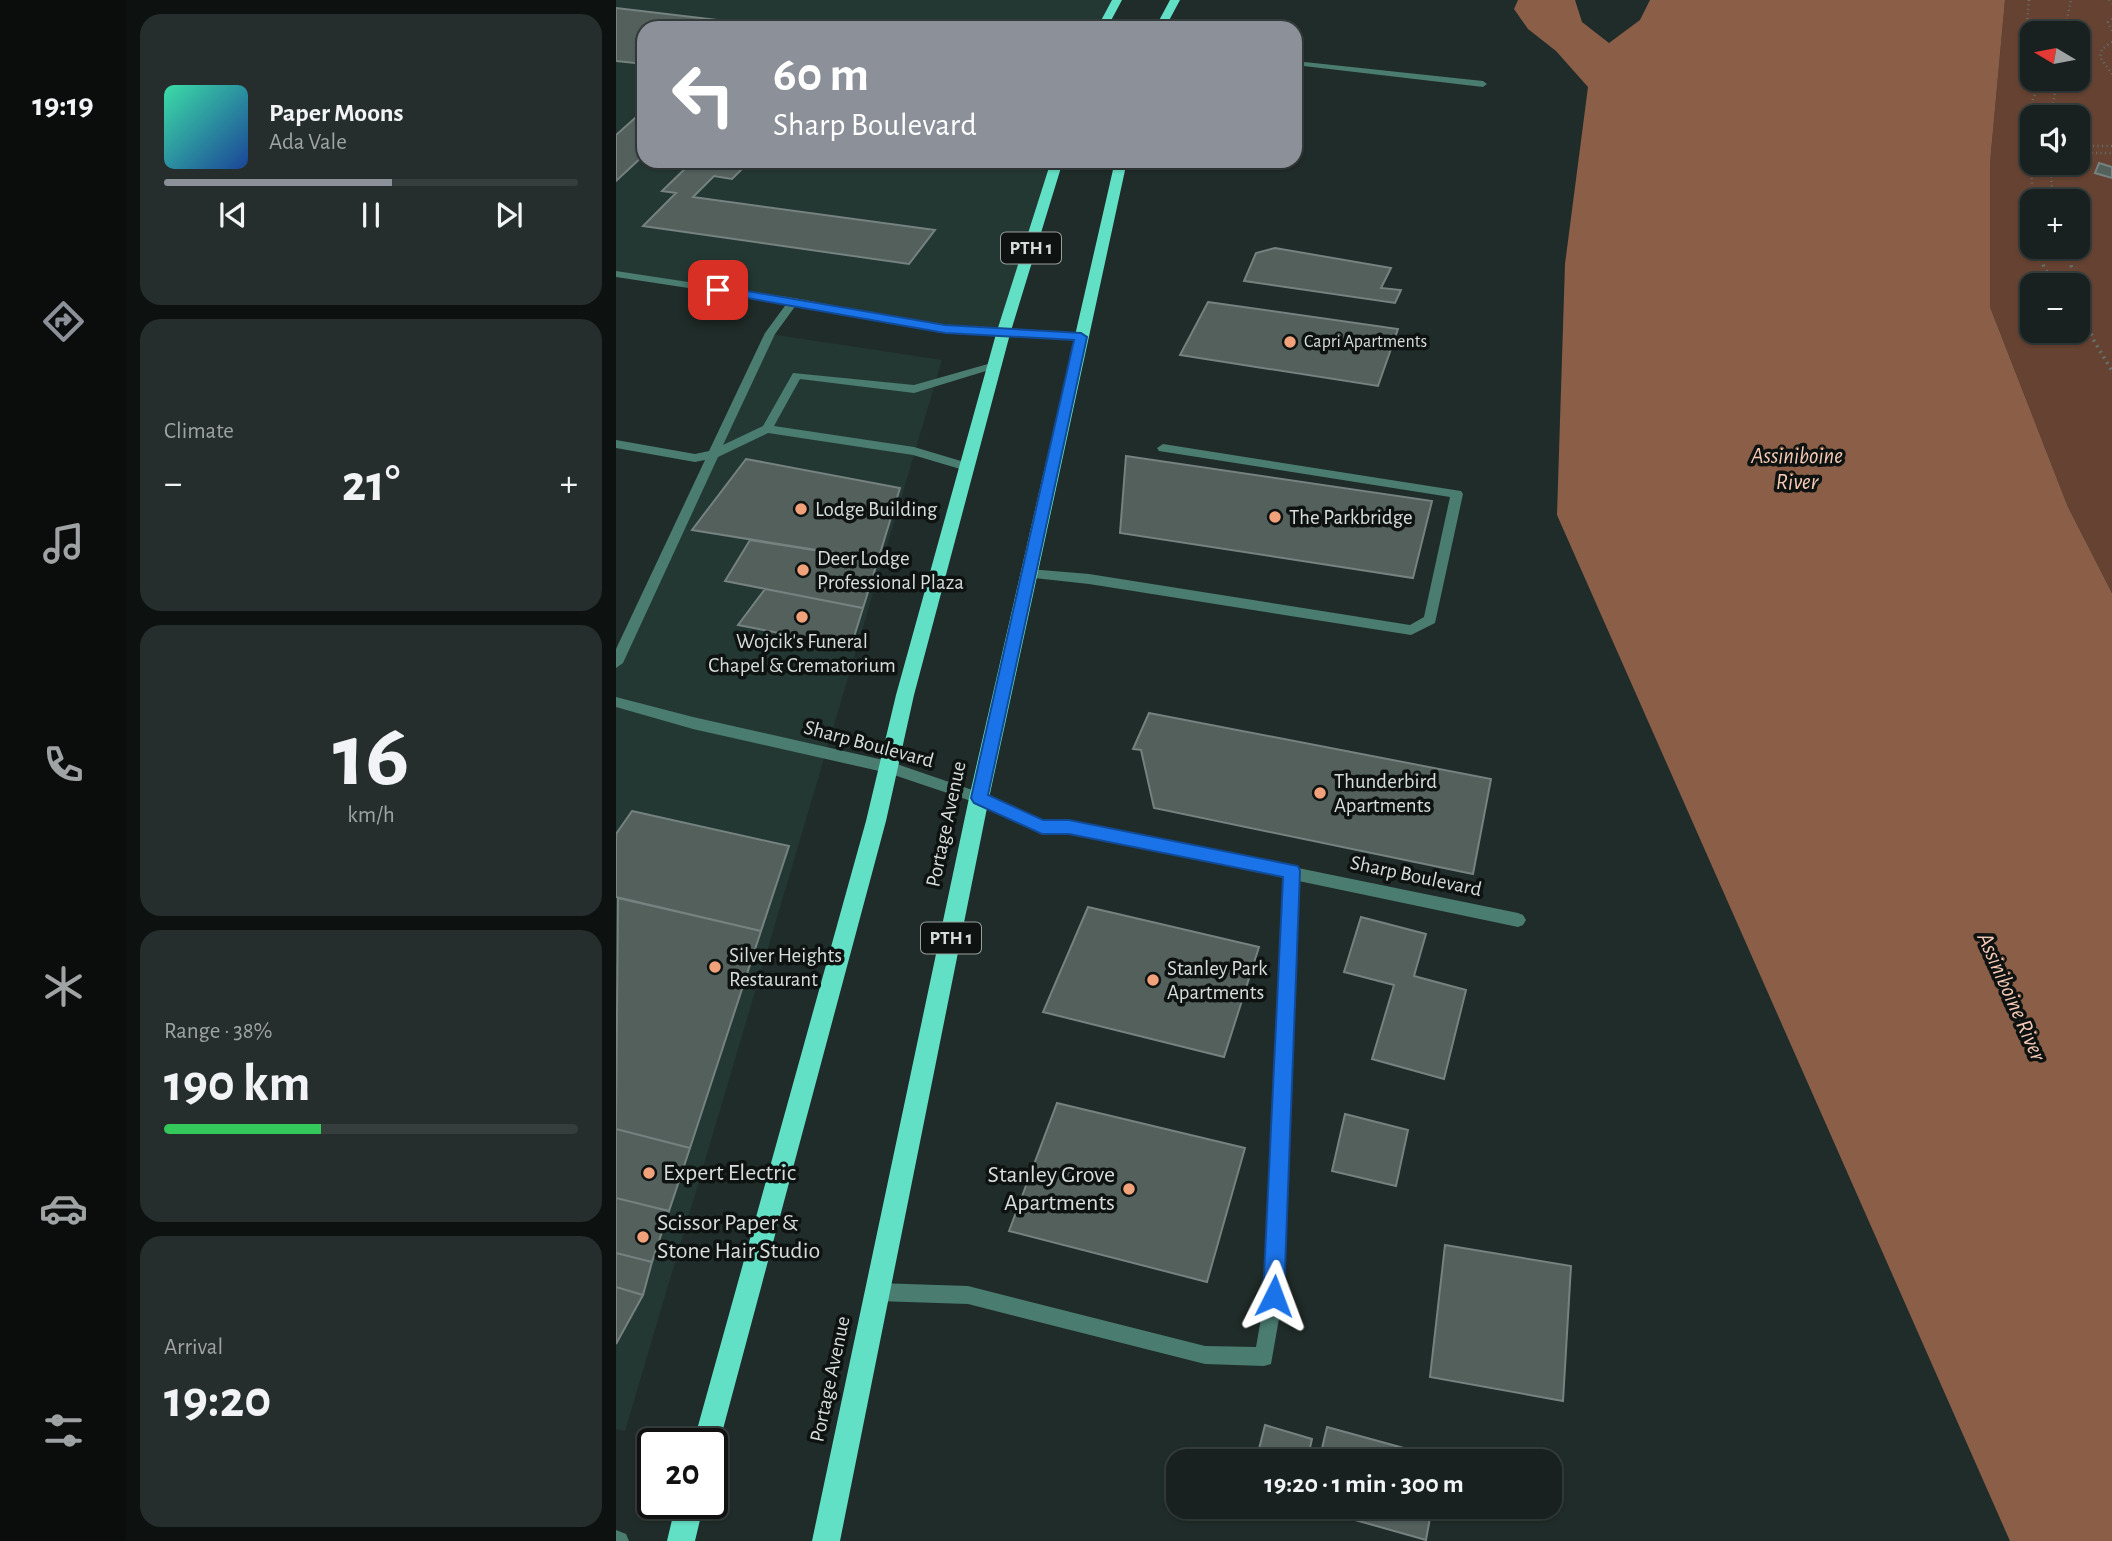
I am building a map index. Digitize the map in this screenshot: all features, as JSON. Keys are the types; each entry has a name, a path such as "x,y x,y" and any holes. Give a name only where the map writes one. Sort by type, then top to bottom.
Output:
{"highway":[{"path":"1106,21 1117,0"},
{"path":"1164,21 1175,0"},
{"name":"PTH 1","path":"710,1428 876,821 1003,334 1055,168"},
{"name":"Portage Avenue","path":"825,1541 979,798 1119,168"},
{"path":"681,1541 686,1519"}],"street":[{"path":"1302,64 1483,84"},
{"path":"616,274 794,301 945,329 1081,337"},
{"path":"616,663 770,333 794,301"},
{"path":"766,429 797,375 914,389 995,365"},
{"path":"616,444 695,458 714,454 766,429 914,451 967,467"},
{"path":"1029,574 1089,579 1410,630 1430,620 1457,494 1163,448"},
{"name":"Sharp Boulevard","path":"616,702 692,723 888,767 979,798 1042,827 1069,827 1292,871 1518,920"},
{"path":"877,1292 968,1295 1205,1355 1264,1357 1275,1270 1292,871"}],"path":[{"path":"2027,21 2029,0"},
{"path":"2067,21 2071,0"},
{"path":"2109,0 2112,4"},
{"path":"2112,19 2108,22 2112,31"},
{"path":"2112,42 2102,48 2099,57 2112,74"},
{"path":"2031,189 2030,153 2026,140 2030,126 2029,110 2036,91"},
{"path":"2112,146 2088,146 2092,153 2112,153"},
{"path":"2070,259 2093,339 2112,372"}],"shaded area":[{"path":"616,0 1117,0 1106,21 637,21 637,168 1055,168 1003,334 945,329 616,274"},
{"path":"2005,0 2112,0 2112,593 2068,507 1990,307 1990,163"},
{"path":"770,334 942,360 625,1431 616,1429 616,669"}],"water":[{"name":"Assiniboine River","path":"1518,0 1575,0 1582,22 1609,43 1640,20 1650,0 2005,0 1990,163 1990,307 2068,507 2112,593 2112,1541 2010,1541 1557,515 1565,264 1588,87 1556,51 1528,29 1514,9"}],"building":[{"path":"616,8 726,21 637,21 637,63 616,61"},
{"path":"637,116 637,162 616,181 616,135"},
{"path":"2099,163 2112,167 2112,178 2095,173"},
{"path":"686,168 749,168 742,169 732,179 714,176 693,197 935,230 909,264 643,226 676,193 662,191"},
{"path":"1275,248 1391,268 1381,288 1401,290 1395,303 1244,281 1256,253"},
{"name":"Capri Apartments","path":"1208,302 1398,329 1378,386 1180,355"},
{"name":"The Parkbridge","path":"1126,456 1432,501 1413,578 1120,533"},
{"name":"Lodge Building","path":"746,459 900,488 878,560 692,530"},
{"name":"Deer Lodge Professional Plaza","path":"750,540 878,560 863,608 725,581"},
{"name":"Wojcik's Funeral Chapel & Crematorium","path":"765,589 863,608 854,637 835,644 738,625"},
{"name":"Thunderbird Apartments","path":"1149,713 1491,779 1473,874 1154,808 1141,750 1133,749"},
{"path":"632,811 789,846 761,931 616,897 616,834"},
{"path":"618,898 761,931 690,1148 616,1129"},
{"name":"Stanley Park Apartments","path":"1088,907 1259,947 1224,1057 1043,1012"},
{"path":"1361,917 1426,934 1414,976 1466,990 1444,1079 1372,1059 1394,985 1344,972"},
{"name":"Stanley Grove Apartments","path":"1057,1103 1245,1148 1207,1282 1009,1231"},
{"path":"1345,1114 1408,1130 1396,1186 1332,1171"},
{"name":"Expert Electric","path":"616,1129 690,1148 669,1211 616,1198"},
{"path":"616,1198 669,1211 652,1262 616,1253"},
{"path":"1445,1245 1571,1266 1563,1401 1430,1377"},
{"path":"616,1253 652,1262 643,1295 616,1287"},
{"path":"616,1287 643,1295 616,1344"},
{"path":"1265,1425 1312,1439 1310,1449 1259,1449"},
{"path":"1327,1427 1407,1449 1322,1449"},
{"path":"1352,1519 1430,1519 1426,1540"}],"place":[{"name":"Capri Apartments","path":"1290,342"},
{"name":"Lodge Building","path":"801,509"},
{"name":"The Parkbridge","path":"1275,517"},
{"name":"Deer Lodge Professional Plaza","path":"803,570"},
{"name":"Wojcik's Funeral Chapel & Crematorium","path":"802,617"},
{"name":"Thunderbird Apartments","path":"1320,793"},
{"name":"Silver Heights Restaurant","path":"715,967"},
{"name":"Stanley Park Apartments","path":"1153,980"},
{"name":"Expert Electric","path":"649,1173"},
{"name":"Stanley Grove Apartments","path":"1129,1189"},
{"name":"Scissor Paper & Stone Hair Studio","path":"643,1237"}],"route":[{"path":"718,290 945,329 1081,337 979,798 1015,817 1042,827 1069,827 1292,871 1274,1296"}]}
